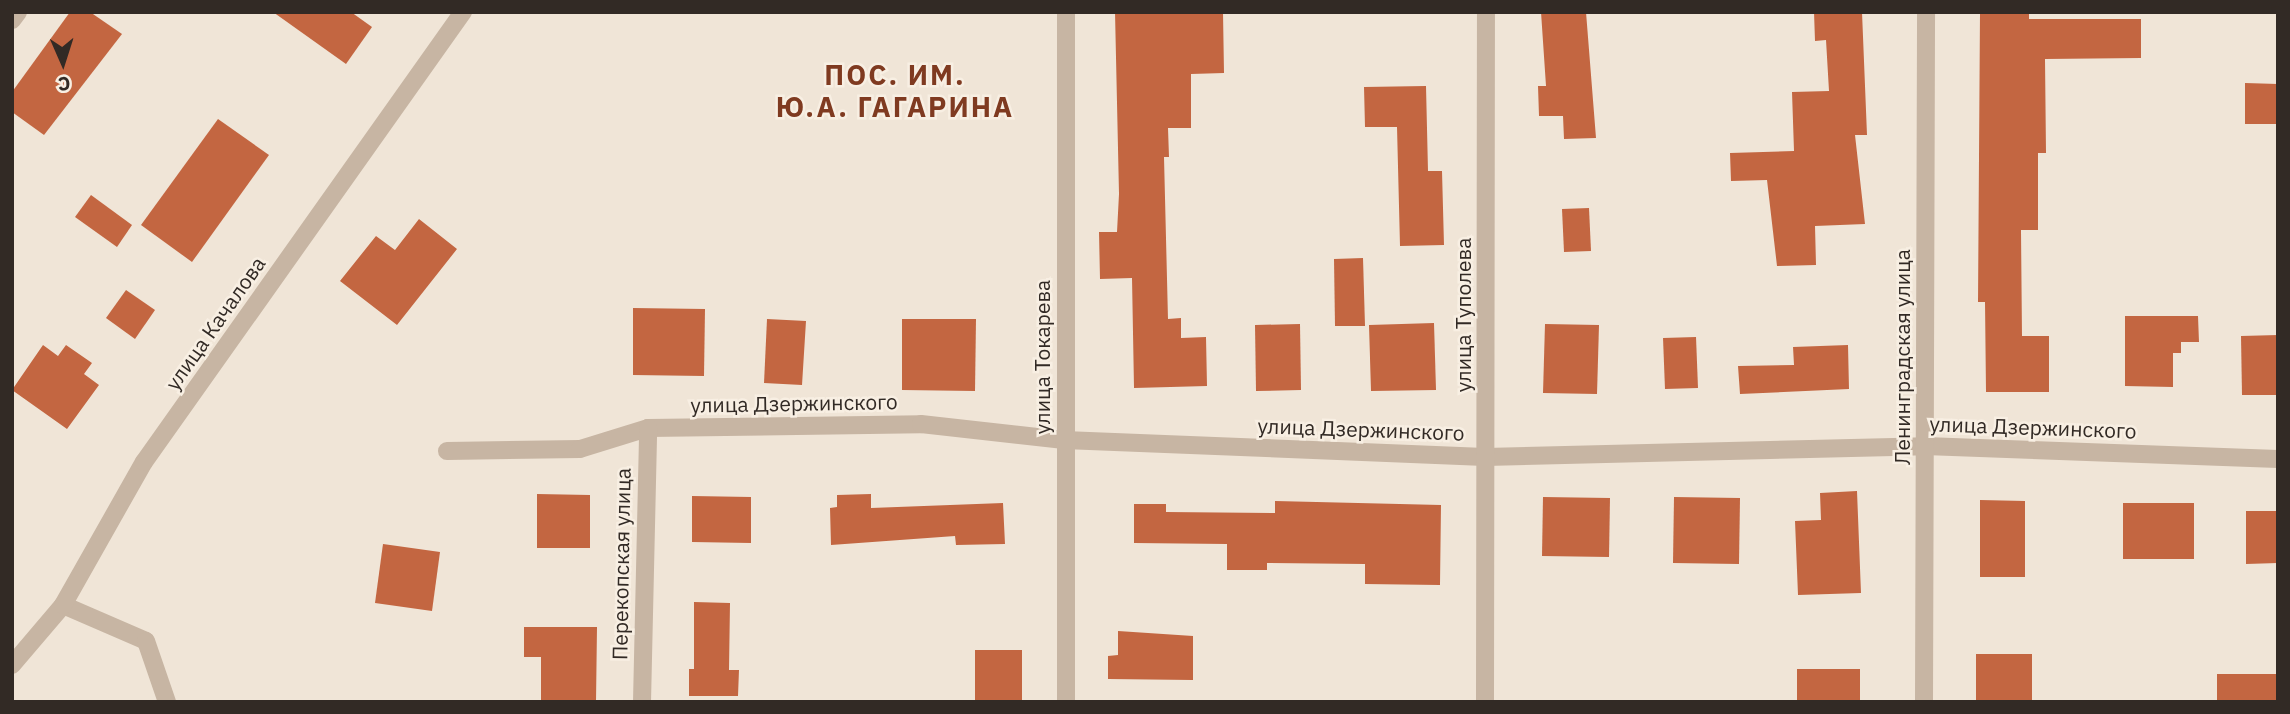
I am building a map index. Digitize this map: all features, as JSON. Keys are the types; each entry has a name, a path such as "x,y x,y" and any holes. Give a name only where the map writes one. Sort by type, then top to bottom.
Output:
{"street":[{"path":"12,20 18,12"},
{"name":"улица Токарева","path":"1066,12 1066,702"},
{"name":"улица Туполева","path":"1485,702 1486,12"},
{"name":"Ленинградская улица","path":"1924,702 1926,12"},
{"name":"улица Качалова","path":"12,665 63,605 144,462 459,14"},
{"name":"улица Дзержинского","path":"447,451 580,449 648,428 921,424 1064,440 1485,457 1925,446 2278,459"},
{"name":"Перекопская улица","path":"642,702 648,428"},
{"path":"63,605 146,641 167,702"}],"building":[{"path":"70,12 90,12 122,34 44,135 12,112 12,92"},
{"path":"273,12 351,12 372,27 346,64"},
{"path":"1115,12 1223,12 1224,73 1191,74 1191,128 1168,128 1169,157 1164,157 1168,319 1181,318 1181,338 1206,337 1207,386 1134,388 1132,278 1100,279 1099,232 1117,232 1119,194"},
{"path":"1541,12 1586,12 1596,138 1564,139 1563,116 1539,116 1538,86 1546,86"},
{"path":"1814,12 1862,12 1867,135 1855,135 1865,224 1815,226 1816,265 1777,266 1767,180 1731,181 1730,153 1794,151 1792,92 1829,91 1826,40 1815,41"},
{"path":"1980,12 2029,12 2029,19 2141,19 2141,58 2045,59 2046,153 2038,153 2038,230 2021,230 2022,336 2049,336 2049,392 1986,392 1985,302 1978,302"},
{"path":"2245,83 2278,84 2278,124 2245,124"},
{"path":"1426,86 1428,171 1442,171 1444,245 1400,246 1397,127 1365,127 1364,87"},
{"path":"218,119 269,155 192,262 141,225"},
{"path":"91,195 132,225 117,247 75,217"},
{"path":"1589,208 1591,251 1564,252 1562,209"},
{"path":"419,219 457,249 397,325 340,281 376,236 395,250"},
{"path":"1363,258 1365,326 1335,326 1334,259"},
{"path":"126,290 155,310 135,339 106,318"},
{"path":"633,308 705,309 704,376 633,375"},
{"path":"2125,316 2198,316 2199,342 2181,342 2181,353 2173,353 2173,387 2125,386"},
{"path":"767,319 806,321 802,385 764,383"},
{"path":"902,319 976,319 975,391 902,390"},
{"path":"1434,323 1436,390 1371,391 1369,325"},
{"path":"1300,324 1301,390 1256,391 1255,325"},
{"path":"1545,324 1599,325 1597,394 1543,393"},
{"path":"2278,335 2278,395 2242,395 2241,336"},
{"path":"1696,337 1698,388 1665,389 1663,338"},
{"path":"43,345 58,356 66,345 92,363 84,374 99,385 67,429 12,390"},
{"path":"1848,345 1849,389 1740,394 1738,366 1794,365 1793,347"},
{"path":"1857,491 1861,593 1798,595 1795,521 1821,520 1820,493"},
{"path":"537,494 590,495 590,548 537,548"},
{"path":"871,494 871,508 1003,503 1005,544 956,545 955,536 831,545 830,508 837,507 837,495"},
{"path":"692,496 751,497 751,543 692,542"},
{"path":"1543,497 1610,498 1609,557 1542,556"},
{"path":"1674,497 1740,498 1739,564 1673,563"},
{"path":"1980,500 2025,501 2025,577 1980,577"},
{"path":"1275,501 1441,505 1440,585 1365,584 1365,564 1267,563 1267,570 1227,570 1227,544 1134,543 1134,504 1166,504 1166,512 1275,513"},
{"path":"2123,503 2194,503 2194,559 2123,559"},
{"path":"2246,511 2278,511 2278,563 2246,564"},
{"path":"383,544 440,552 432,611 375,603"},
{"path":"694,602 730,603 729,670 739,670 738,696 689,696 689,669 694,669"},
{"path":"524,627 597,627 596,702 541,702 541,657 524,657"},
{"path":"1118,631 1193,636 1193,680 1108,679 1108,656 1118,655"},
{"path":"975,650 1022,650 1022,702 975,702"},
{"path":"1976,654 2032,654 2032,702 1976,702"},
{"path":"1797,669 1860,669 1860,702 1797,702"},
{"path":"2217,674 2277,674 2277,702 2217,702"}],"district":[{"name":"ПОС. ИМ. Ю.А. ГАГАРИНА","path":"895,91"}]}
